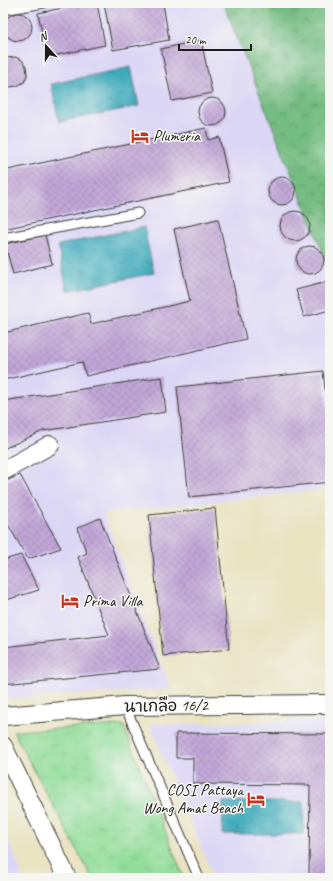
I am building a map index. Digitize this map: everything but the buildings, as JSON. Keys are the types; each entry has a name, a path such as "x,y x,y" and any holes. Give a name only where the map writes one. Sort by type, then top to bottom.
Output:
{"street":[{"path":"3,471 50,444"},
{"name":"นาเกลือ 16/2","path":"3,716 125,706 330,704"},
{"path":"3,746 67,878"}],"lane":[{"path":"3,10 44,3"},
{"path":"3,238 138,213"},
{"path":"125,706 199,878"}],"shaded area":[{"name":"Plumeria","path":"3,3 223,3 330,270 330,489 103,513 171,689 3,699"},
{"name":"COSI Pattaya Wong Amat Beach","path":"330,720 330,878 214,878 150,725"},
{"path":"3,829 5,832 23,878 3,878"}],"green space":[{"path":"223,3 330,3 330,270"},
{"path":"123,725 184,878 92,878 13,731"}],"water":[{"path":"131,67 139,106 59,122 51,84"},
{"path":"144,227 154,273 67,291 58,245"},
{"path":"223,802 304,802 304,834 222,834"}],"place":[{"name":"Plumeria","path":"140,136"},
{"name":"Prima Villa","path":"70,601"},
{"name":"COSI Pattaya Wong Amat Beach","path":"256,799"}]}
